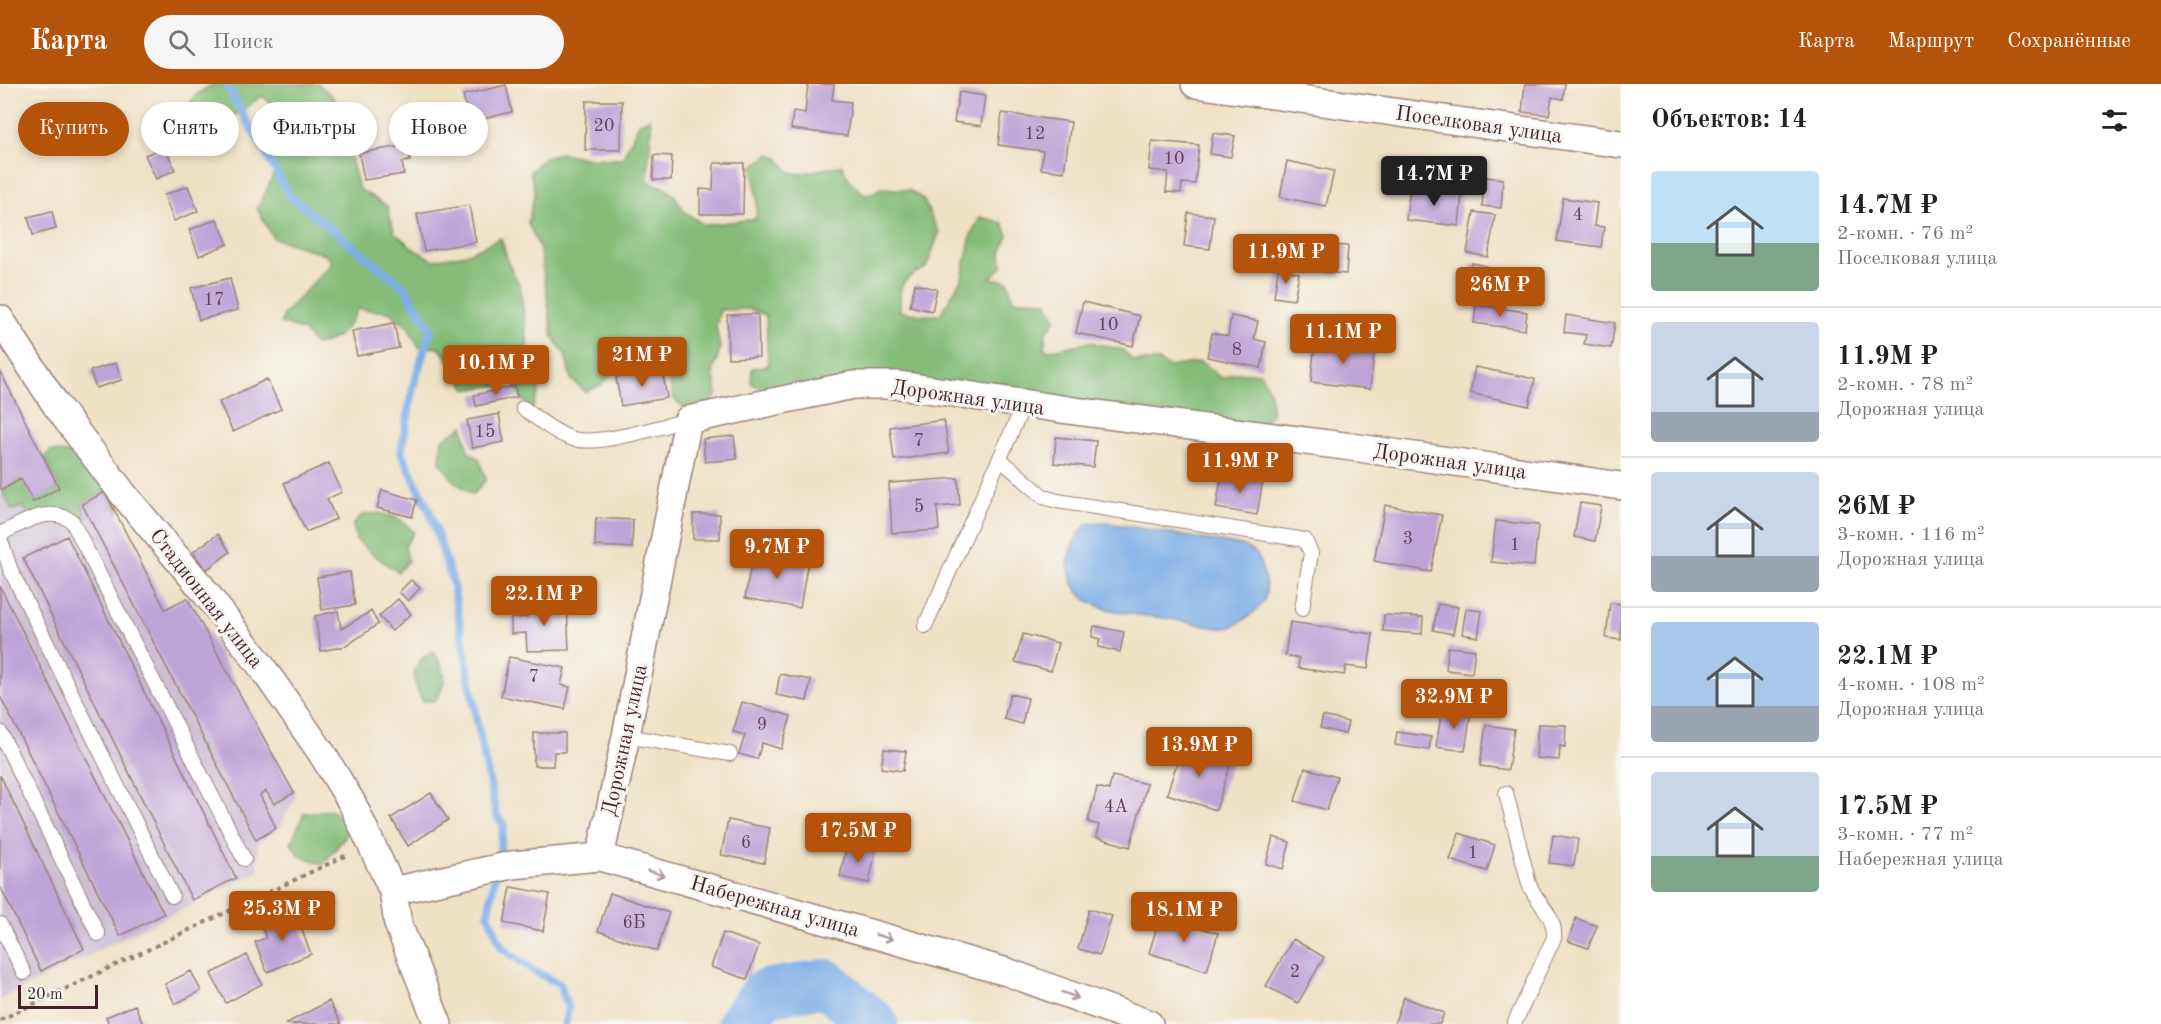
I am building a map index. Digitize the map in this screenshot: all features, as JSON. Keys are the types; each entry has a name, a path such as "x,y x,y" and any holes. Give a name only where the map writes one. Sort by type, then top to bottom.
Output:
{"street":[{"name":"Поселковая улица","path":"1195,84 1621,144"},
{"name":"Стадионная улица","path":"0,319 56,405 259,663 321,752 352,803 393,891 398,924 438,1024"},
{"name":"Дорожная улица","path":"600,857 688,420 853,385 899,385 1621,486"},
{"name":"Набережная улица","path":"393,891 513,865 600,857 1007,972 1149,1024"}],"lane":[{"path":"925,626 1024,404"},
{"path":"523,408 546,425 572,439 598,440 688,420"},
{"path":"1000,459 1033,489 1050,499 1305,540 1311,554 1302,609"},
{"path":"172,896 12,571 0,536 39,516 52,513 63,514 72,521 244,859"},
{"path":"0,732 98,934"},
{"path":"626,736 730,754"},
{"path":"1506,793 1529,884 1552,919 1555,929 1554,938 1514,1024"},
{"path":"0,924 24,973"}],"path":[{"path":"0,1020 372,843"}],"shaded area":[{"path":"0,369 61,488 106,490 166,605 190,596 296,795 280,828 258,843 258,872 0,999"}],"green space":[{"path":"213,84 319,84 336,102 270,102 262,96 239,113 239,102 191,102 197,94"},
{"path":"650,118 648,182 664,187 675,196 684,211 704,225 756,219 757,199 753,166 770,154 778,158 790,172 800,174 842,165 850,181 866,196 881,188 909,190 923,199 939,233 926,268 912,275 903,284 900,311 921,315 940,315 962,278 971,235 980,217 1003,223 1008,236 1001,252 1002,267 990,278 1008,281 1013,300 1046,301 1056,319 1046,333 1044,349 1053,350 1090,342 1123,350 1132,361 1158,361 1169,367 1201,362 1221,378 1235,373 1260,373 1270,392 1272,415 1258,425 1019,394 1003,383 990,387 772,396 751,383 752,368 768,366 766,315 749,309 720,310 716,325 720,349 713,371 717,394 709,405 688,411 674,399 664,362 615,370 601,385 586,392 571,379 565,354 553,338 540,250 528,223 535,192 530,172 545,157 561,153 585,158 622,159 639,123"},
{"path":"273,156 350,156 359,189 387,206 394,232 415,250 433,260 466,254 501,238 509,265 520,286 528,348 539,391 532,410 521,398 514,383 466,390 456,370 439,348 419,347 408,327 389,312 358,309 341,333 331,340 315,345 304,331 281,323 284,314 332,263 327,255 273,238 257,208 275,170"},
{"path":"463,426 468,451 479,459 486,479 473,495 455,482 440,462 442,440"},
{"path":"50,451 70,453 87,462 120,506 118,513 106,491 82,504 86,519 28,513 22,507 12,510 2,490 21,479 33,501 59,488 45,457"},
{"path":"379,513 398,518 414,532 405,546 408,561 398,572 372,554 356,539 353,525 362,515"},
{"path":"434,651 444,671 443,687 436,701 423,701 416,686 416,667 420,661"},
{"path":"331,810 345,822 346,836 323,864 300,856 291,843 304,813"}],"water":[{"path":"1103,522 1244,546 1257,554 1265,582 1265,598 1248,617 1226,628 1110,610 1098,606 1080,594 1073,582 1068,563 1073,545 1087,524"}],"building":[{"path":"808,84 834,84 832,100 851,102 847,136 791,129 793,111 805,113"},
{"path":"1525,84 1565,84 1563,99 1552,97 1549,115 1522,112"},
{"path":"506,85 512,112 488,118 488,102 465,102 463,95"},
{"path":"959,92 985,96 981,126 954,122"},
{"path":"586,101 622,101 621,150 585,150"},
{"path":"1002,113 1071,122 1064,172 1041,169 1043,151 998,145"},
{"path":"1213,133 1235,136 1231,157 1210,154"},
{"path":"1152,141 1199,145 1195,184 1182,183 1181,193 1166,192 1168,172 1149,170"},
{"path":"389,148 389,156 409,156 410,161 402,162 404,174 364,180 360,156 377,156 377,150"},
{"path":"654,155 672,156 671,180 653,180"},
{"path":"145,156 169,156 175,170 156,179"},
{"path":"1287,161 1334,171 1326,206 1280,197"},
{"path":"714,163 744,163 743,214 700,214 700,189 713,190"},
{"path":"1485,177 1503,179 1501,208 1482,206"},
{"path":"188,186 198,211 174,221 164,195"},
{"path":"1410,187 1462,193 1459,226 1406,220"},
{"path":"1563,198 1597,203 1594,226 1604,227 1601,247 1557,241"},
{"path":"469,205 476,242 424,251 417,214"},
{"path":"52,211 56,229 33,235 28,217"},
{"path":"1474,212 1495,215 1488,257 1467,253"},
{"path":"1188,213 1214,216 1210,249 1184,246"},
{"path":"217,219 228,244 199,256 189,230"},
{"path":"1324,245 1348,246 1346,274 1322,272"},
{"path":"1472,263 1487,266 1483,292 1467,289"},
{"path":"1278,269 1299,273 1294,300 1274,297"},
{"path":"230,278 238,310 199,320 191,288"},
{"path":"915,284 937,289 932,311 910,306"},
{"path":"1083,302 1140,316 1133,346 1076,333"},
{"path":"1476,305 1527,312 1525,330 1474,323"},
{"path":"758,314 759,357 728,358 727,315"},
{"path":"1566,315 1615,323 1611,348 1584,344 1586,335 1564,332"},
{"path":"1231,316 1258,321 1254,339 1266,342 1261,368 1207,357 1212,333 1228,336"},
{"path":"394,323 399,348 357,356 352,331"},
{"path":"1315,341 1375,347 1370,389 1311,382"},
{"path":"116,363 122,380 96,388 90,371"},
{"path":"1475,367 1535,379 1529,406 1470,393"},
{"path":"662,369 667,398 621,406 616,377"},
{"path":"0,371 59,488 33,502 21,479 2,490 0,487"},
{"path":"267,379 281,409 233,432 219,402"},
{"path":"515,386 517,397 476,406 474,395"},
{"path":"499,414 504,442 472,448 467,420"},
{"path":"944,420 949,453 894,460 890,427"},
{"path":"734,436 737,459 705,462 703,439"},
{"path":"1056,437 1096,441 1093,467 1054,463"},
{"path":"329,463 342,492 327,499 336,519 306,532 284,483"},
{"path":"1222,473 1263,480 1257,515 1216,508"},
{"path":"958,478 960,505 937,507 939,530 892,533 889,483"},
{"path":"382,490 417,500 412,517 377,508"},
{"path":"105,492 165,609 187,598 294,793 274,804 266,791 260,795 276,828 256,840 82,504"},
{"path":"1580,503 1601,506 1595,541 1574,537"},
{"path":"1385,505 1442,515 1431,572 1374,561"},
{"path":"693,514 720,514 720,539 693,539"},
{"path":"596,518 633,520 632,548 595,546"},
{"path":"1496,521 1538,525 1534,566 1491,562"},
{"path":"218,534 230,552 206,570 193,552"},
{"path":"67,536 236,878 192,900 23,558"},
{"path":"753,552 808,561 800,608 745,598"},
{"path":"350,572 355,605 322,610 317,577"},
{"path":"411,580 420,588 408,601 399,592"},
{"path":"0,586 164,914 120,936 0,696"},
{"path":"398,599 411,614 392,631 379,616"},
{"path":"1610,603 1621,604 1621,640 1606,638"},
{"path":"567,604 569,650 527,651 526,633 511,634 511,618 527,617 527,605"},
{"path":"1438,604 1458,607 1453,634 1433,630"},
{"path":"1466,609 1482,611 1478,637 1462,634"},
{"path":"338,611 341,629 371,611 378,624 346,646 321,651 315,616"},
{"path":"1384,615 1423,617 1422,634 1383,631"},
{"path":"1290,622 1373,634 1368,669 1346,666 1344,675 1298,668 1299,658 1285,656"},
{"path":"1094,626 1124,632 1120,652 1098,647 1100,639 1092,637"},
{"path":"1023,634 1058,643 1051,671 1015,662"},
{"path":"1448,647 1475,650 1472,673 1446,670"},
{"path":"509,657 565,668 561,685 570,687 565,709 501,696"},
{"path":"780,674 811,680 807,701 776,695"},
{"path":"1010,694 1028,698 1022,724 1004,719"},
{"path":"742,702 791,716 781,749 762,743 757,759 739,754 745,735 733,732"},
{"path":"1442,708 1471,712 1465,751 1436,747"},
{"path":"1323,716 1348,722 1345,734 1320,728"},
{"path":"1538,724 1566,725 1565,747 1560,746 1559,760 1536,758"},
{"path":"1486,725 1514,729 1508,770 1480,766"},
{"path":"1397,732 1431,737 1429,750 1395,745"},
{"path":"534,733 565,733 565,752 554,752 553,766 534,766"},
{"path":"1182,747 1231,762 1216,810 1167,794"},
{"path":"884,749 906,751 903,771 881,768"},
{"path":"1305,768 1337,777 1327,810 1295,801"},
{"path":"0,775 84,949 41,971 0,886"},
{"path":"1112,776 1147,784 1130,847 1096,837 1099,825 1088,822 1097,787 1109,790"},
{"path":"431,793 448,820 408,846 391,818"},
{"path":"728,820 770,828 764,863 721,855"},
{"path":"1459,833 1495,845 1487,871 1450,860"},
{"path":"1553,835 1578,839 1574,866 1549,863"},
{"path":"1273,837 1290,842 1283,869 1266,864"},
{"path":"847,844 876,850 869,883 840,877"},
{"path":"511,887 550,894 543,931 504,923"},
{"path":"610,893 669,913 657,951 598,931"},
{"path":"1089,909 1112,916 1100,955 1078,949"},
{"path":"295,912 311,954 267,972 255,942 266,938 261,925"},
{"path":"1160,916 1218,933 1207,971 1149,953"},
{"path":"1576,918 1597,926 1588,948 1568,941"},
{"path":"723,933 759,945 747,979 711,967"},
{"path":"1293,939 1324,957 1298,1003 1266,986"},
{"path":"247,955 262,984 226,1003 211,974"},
{"path":"191,971 201,991 175,1004 165,984"},
{"path":"1404,997 1444,1013 1440,1024 1394,1024"},
{"path":"329,1001 341,1024 285,1024"},
{"path":"135,1005 143,1024 109,1024 106,1017"}],"waterway":[{"path":"226,84 290,196 404,287 431,329 413,387 401,452 430,512 452,580 496,814 504,826 488,914 502,948 534,971 560,984 568,1007 565,1024"},
{"path":"741,1024 765,993 826,983 874,1024"}]}
